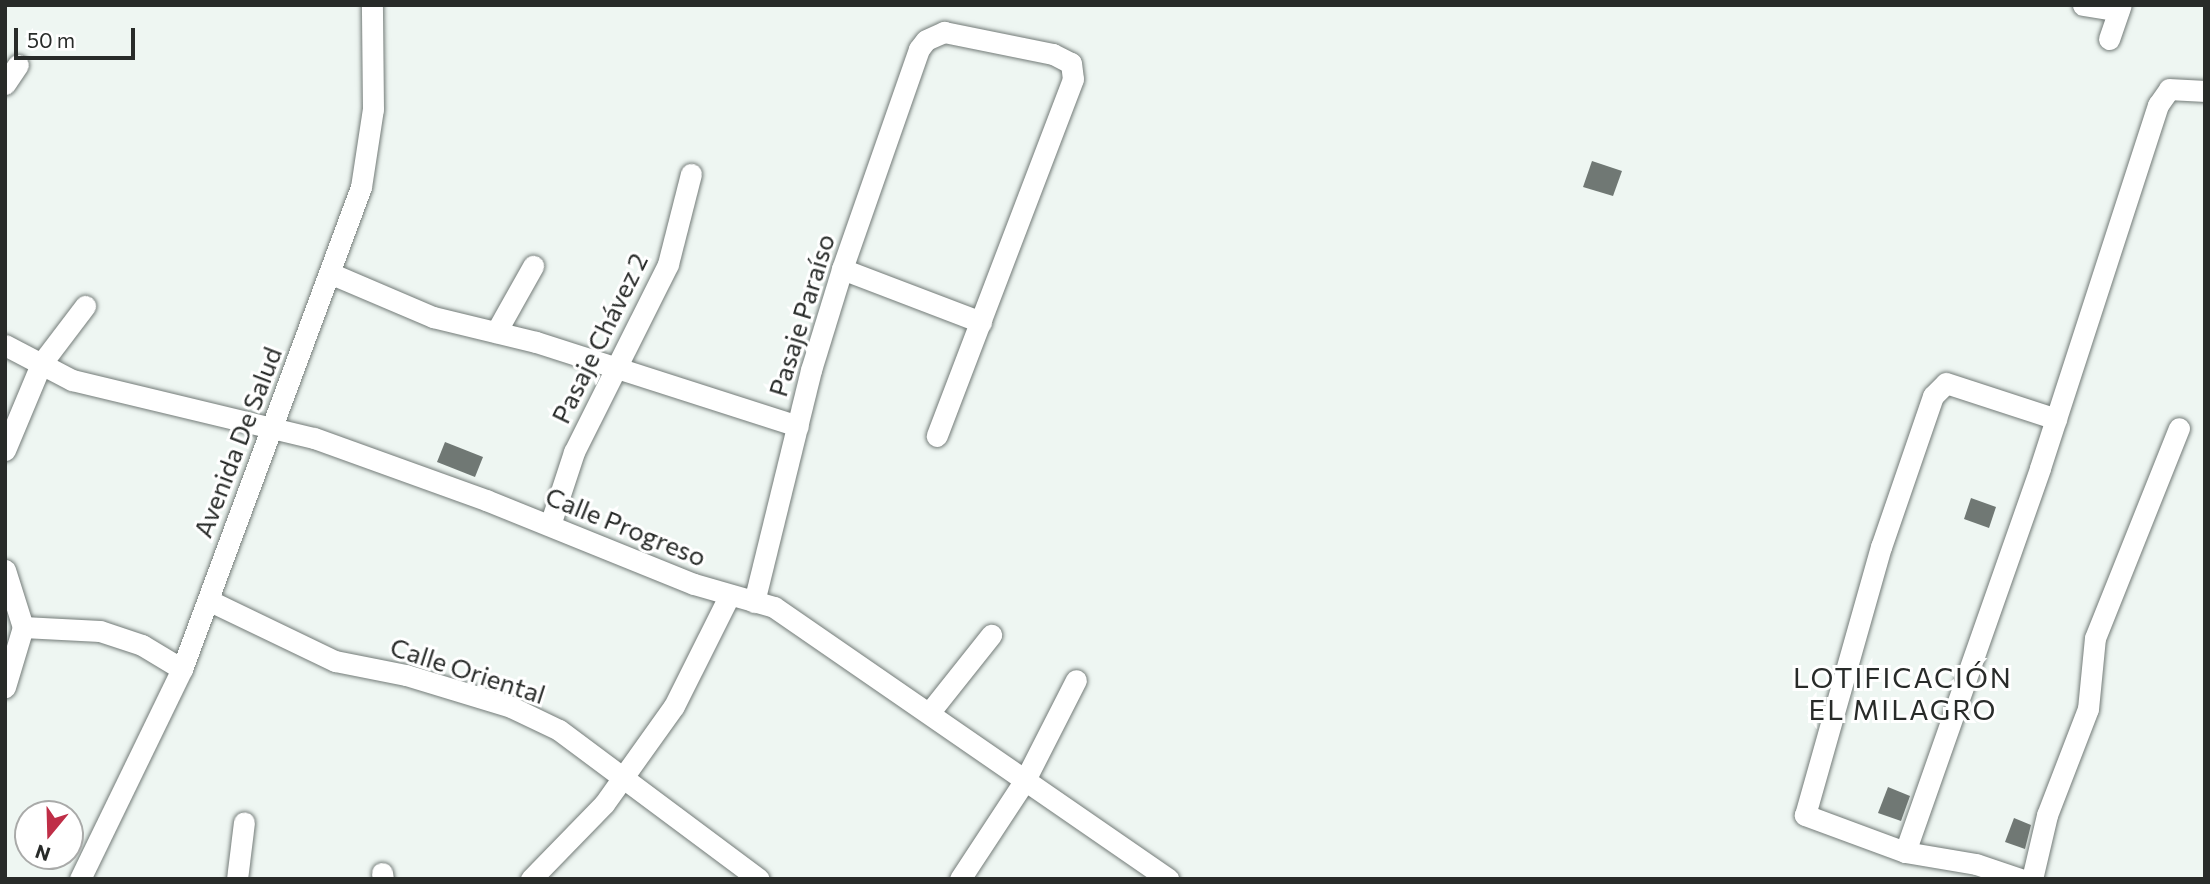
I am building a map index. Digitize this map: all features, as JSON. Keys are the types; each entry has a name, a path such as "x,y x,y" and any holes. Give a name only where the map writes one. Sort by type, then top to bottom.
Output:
{"street":[{"name":"Avenida De Salud","path":"80,879 182,669 332,274 361,187 371,122 372,5"},
{"path":"2083,5 2120,8 2109,39"},
{"name":"Pasaje Paraíso","path":"754,602 798,426 842,269 919,49 926,40 944,32 1054,54 1071,63 1073,79 981,322"},
{"path":"5,84 18,65"},
{"path":"1905,852 2056,419 2158,105 2169,89 2205,91"},
{"name":"Pasaje Chávez 2","path":"550,525 574,452 668,264 691,174"},
{"path":"496,332 533,265"},
{"path":"842,269 981,322 937,436"},
{"path":"332,274 433,317 618,367 798,426"},
{"path":"5,450 41,364 85,306"},
{"name":"Calle Progreso","path":"5,345 41,364 108,391 273,427 550,525 729,596 774,607 1168,879"},
{"path":"2020,879 1976,864 1905,852 1805,815 1881,547 1933,396 1946,383 2056,419"},
{"path":"2032,879 2047,815 2088,709 2095,638 2179,428"},
{"path":"5,570 23,627 6,681"},
{"path":"535,878 604,804 624,776 697,667 729,596"},
{"name":"Calle Oriental","path":"208,600 335,661 406,675 511,707 559,730 624,776 659,808 759,879"},
{"path":"23,627 100,631 142,645 182,669"},
{"path":"929,713 990,635"},
{"path":"960,879 1026,780 1076,680"},
{"path":"237,879 244,821"}],"building":[{"path":"1592,161 1622,171 1613,196 1583,187"},
{"path":"445,442 483,457 475,477 437,462"},
{"path":"1971,498 1996,507 1989,528 1964,519"},
{"path":"1888,787 1910,796 1901,821 1878,813"},
{"path":"2014,818 2031,825 2025,849 2005,842"}],"district":[{"name":"LOTIFICACIÓN EL MILAGRO","path":"1903,693"}]}
